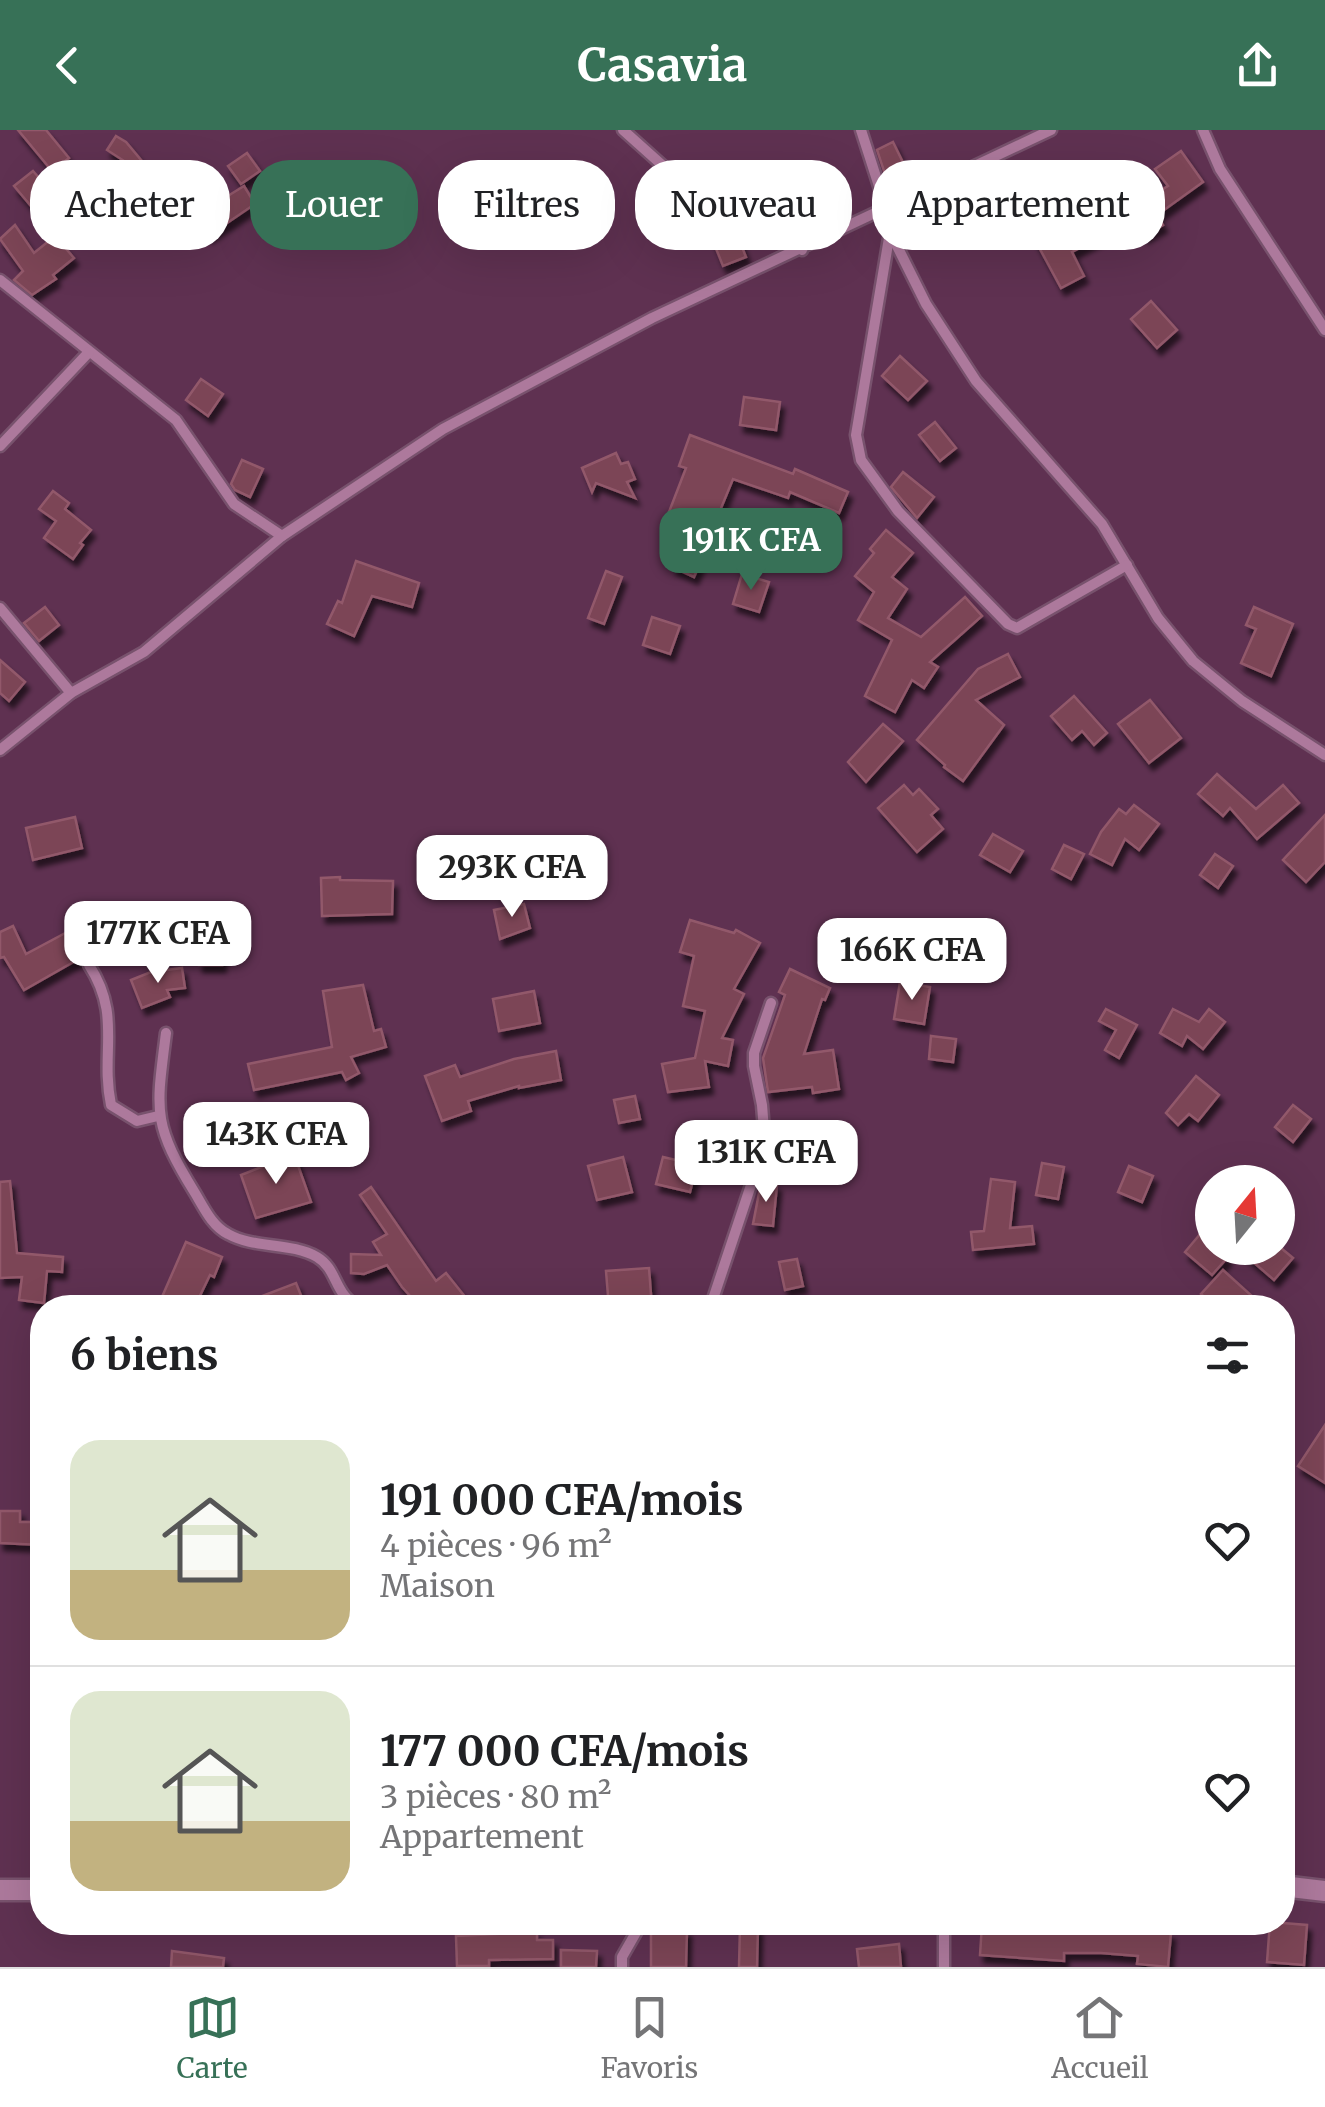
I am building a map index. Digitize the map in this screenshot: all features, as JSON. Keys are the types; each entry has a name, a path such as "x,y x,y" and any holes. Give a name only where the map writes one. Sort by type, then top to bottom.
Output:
{"main road":[{"path":"1295,1888 1325,1891"},
{"path":"0,1890 30,1890"}],"street":[{"path":"623,130 656,160"},
{"path":"861,130 872,164"},
{"path":"988,160 1051,130"},
{"path":"1203,130 1220,169 1325,330"},
{"path":"0,750 70,693 144,652 282,536 443,429 652,318 802,250"},
{"path":"887,250 856,435 861,460 898,511 1008,624 1017,628 1127,565"},
{"path":"899,250 926,304 976,381 1102,524 1158,618 1193,661 1242,701 1325,755"},
{"path":"0,280 176,420 234,504 282,536"},
{"path":"0,446 90,352"},
{"path":"0,608 70,693"},
{"path":"88,965 104,988 110,1028 105,1077 111,1106 137,1121 158,1116"},
{"path":"714,1295 762,1156 766,1132 754,1053 771,1003"},
{"path":"166,1033 158,1116 171,1155 212,1222 226,1234 322,1260 341,1295"},
{"path":"622,1967 622,1957 635,1935"},
{"path":"944,1935 944,1967"}],"building":[{"path":"18,130 46,130 69,158 43,160"},
{"path":"116,136 141,160 122,160 107,150"},
{"path":"893,142 902,160 880,160 877,150"},
{"path":"1181,151 1203,182 1165,209 1168,186 1165,162"},
{"path":"247,153 252,160 250,178 241,184 230,165"},
{"path":"30,173 30,205 14,186"},
{"path":"244,186 250,196 250,207 230,221 230,195"},
{"path":"15,225 34,253 67,250 74,258 53,275 56,279 32,295 14,280 23,271 0,239"},
{"path":"717,250 743,250 746,257 723,266"},
{"path":"1040,250 1076,250 1072,252 1084,276 1061,288"},
{"path":"1151,301 1177,330 1157,348 1131,319"},
{"path":"900,356 927,381 908,400 882,376"},
{"path":"201,379 223,394 208,416 186,400"},
{"path":"744,397 780,402 776,430 740,425"},
{"path":"935,422 956,448 940,461 919,435"},
{"path":"690,435 793,474 795,469 848,492 839,513 790,492 788,498 733,479 719,513 737,522 728,541 714,535 716,531 669,512 686,468 679,466"},
{"path":"616,453 621,464 628,462 635,479 627,482 635,498 596,483 592,492 582,468"},
{"path":"242,460 263,469 250,497 231,484"},
{"path":"903,472 934,497 917,518 891,487"},
{"path":"53,491 69,503 65,509 91,530 73,559 44,538 56,521 39,509"},
{"path":"886,530 913,553 892,577 907,589 888,618 921,637 965,597 982,616 930,662 938,667 924,688 912,680 895,712 865,696 892,640 858,620 874,592 855,576"},
{"path":"682,547 703,557 694,577 672,567"},
{"path":"356,561 419,583 412,607 372,596 354,636 327,624 338,601 342,603"},
{"path":"606,571 622,577 604,624 588,618"},
{"path":"742,574 769,582 759,612 733,604"},
{"path":"45,607 59,625 39,641 24,623"},
{"path":"1254,607 1293,624 1271,676 1241,663 1256,629 1246,625"},
{"path":"652,617 680,626 670,654 643,645"},
{"path":"1008,654 1020,677 976,700 1004,725 963,781 917,740 978,669"},
{"path":"0,660 25,682 9,701 0,693"},
{"path":"1074,696 1107,733 1094,745 1082,731 1072,740 1051,716"},
{"path":"1150,700 1181,738 1149,763 1118,724"},
{"path":"883,724 903,741 866,782 848,762"},
{"path":"1217,774 1256,809 1283,785 1299,803 1257,839 1230,808 1223,816 1198,794"},
{"path":"904,785 913,795 919,789 938,809 931,815 943,829 917,852 878,808"},
{"path":"1134,805 1159,824 1139,850 1125,839 1112,865 1090,854 1119,809 1126,814"},
{"path":"1325,815 1325,862 1306,882 1283,860"},
{"path":"75,817 82,848 33,860 26,828"},
{"path":"993,834 1023,851 1010,872 980,855"},
{"path":"1064,845 1084,854 1071,879 1052,869"},
{"path":"1215,854 1233,866 1218,888 1200,875"},
{"path":"321,878 393,881 392,914 322,916"},
{"path":"524,904 530,928 500,939 494,910"},
{"path":"186,914 193,936 170,943 163,921"},
{"path":"690,920 734,933 736,930 760,943 734,989 744,994 722,1038 733,1040 728,1066 705,1061 709,1087 668,1092 662,1064 695,1058 705,1011 683,1006 694,956 680,952"},
{"path":"86,922 98,948 24,990 4,957 0,958 0,932 13,926 26,954"},
{"path":"199,941 221,941 222,965 199,965"},
{"path":"182,968 185,988 167,990 170,997 142,1008 131,980 151,972"},
{"path":"790,969 830,988 825,1000 822,999 804,1054 833,1050 839,1089 813,1093 812,1087 768,1092 763,1058 785,995 779,992"},
{"path":"900,982 930,987 924,1024 894,1019"},
{"path":"363,985 374,1031 381,1029 386,1047 351,1057 359,1073 346,1080 342,1072 254,1090 248,1064 332,1047 323,991"},
{"path":"534,991 540,1023 499,1031 493,999"},
{"path":"1106,1009 1137,1025 1119,1058 1105,1050 1116,1030 1099,1021"},
{"path":"1173,1009 1199,1022 1209,1009 1225,1022 1203,1049 1187,1036 1182,1046 1160,1033"},
{"path":"931,1036 956,1039 953,1062 929,1059"},
{"path":"556,1051 561,1080 519,1086 468,1101 471,1111 442,1121 425,1076 455,1065 460,1077 514,1059"},
{"path":"1196,1076 1219,1095 1198,1121 1189,1114 1178,1125 1166,1113"},
{"path":"635,1096 640,1119 619,1123 614,1100"},
{"path":"1293,1105 1311,1119 1293,1142 1275,1127"},
{"path":"294,1154 311,1202 256,1218 241,1175"},
{"path":"623,1157 632,1192 597,1200 588,1166"},
{"path":"663,1157 697,1165 690,1192 656,1184"},
{"path":"1042,1163 1064,1167 1058,1199 1036,1195"},
{"path":"1129,1166 1153,1176 1142,1202 1118,1192"},
{"path":"991,1179 1015,1182 1010,1228 1032,1226 1034,1244 973,1250 971,1232 984,1231"},
{"path":"10,1181 17,1253 63,1257 62,1272 47,1271 45,1295 30,1295 30,1301 19,1300 22,1277 0,1278 0,1182"},
{"path":"761,1183 777,1185 773,1226 753,1224"},
{"path":"371,1187 436,1281 446,1273 464,1295 409,1295 387,1265 364,1274 351,1273 351,1254 381,1255 373,1242 387,1234 360,1195"},
{"path":"1195,1240 1195,1261 1185,1252"},
{"path":"186,1242 222,1257 200,1295 163,1295"},
{"path":"797,1259 803,1286 785,1290 779,1262"},
{"path":"1200,1265 1221,1265 1212,1275"},
{"path":"1257,1265 1287,1265 1274,1280"},
{"path":"649,1268 651,1295 608,1295 606,1271"},
{"path":"1223,1270 1251,1295 1202,1295"},
{"path":"296,1283 301,1295 265,1295"},
{"path":"1325,1425 1325,1483 1298,1466"},
{"path":"0,1511 20,1511 20,1522 30,1522 30,1544 0,1543"},
{"path":"1295,1924 1307,1925 1304,1965 1267,1962 1269,1935 1295,1935"},
{"path":"537,1935 537,1940 553,1940 553,1959 489,1960 489,1966 457,1966 456,1936"},
{"path":"651,1935 687,1935 686,1967 651,1967"},
{"path":"740,1935 758,1935 757,1967 739,1967"},
{"path":"981,1935 1171,1935 1168,1967 1137,1964 1138,1956 1101,1953 1064,1953 1064,1961 980,1955"},
{"path":"899,1944 901,1967 859,1967 857,1949"},
{"path":"561,1950 597,1951 596,1967 561,1967"},
{"path":"172,1951 224,1958 223,1967 171,1967"}]}
